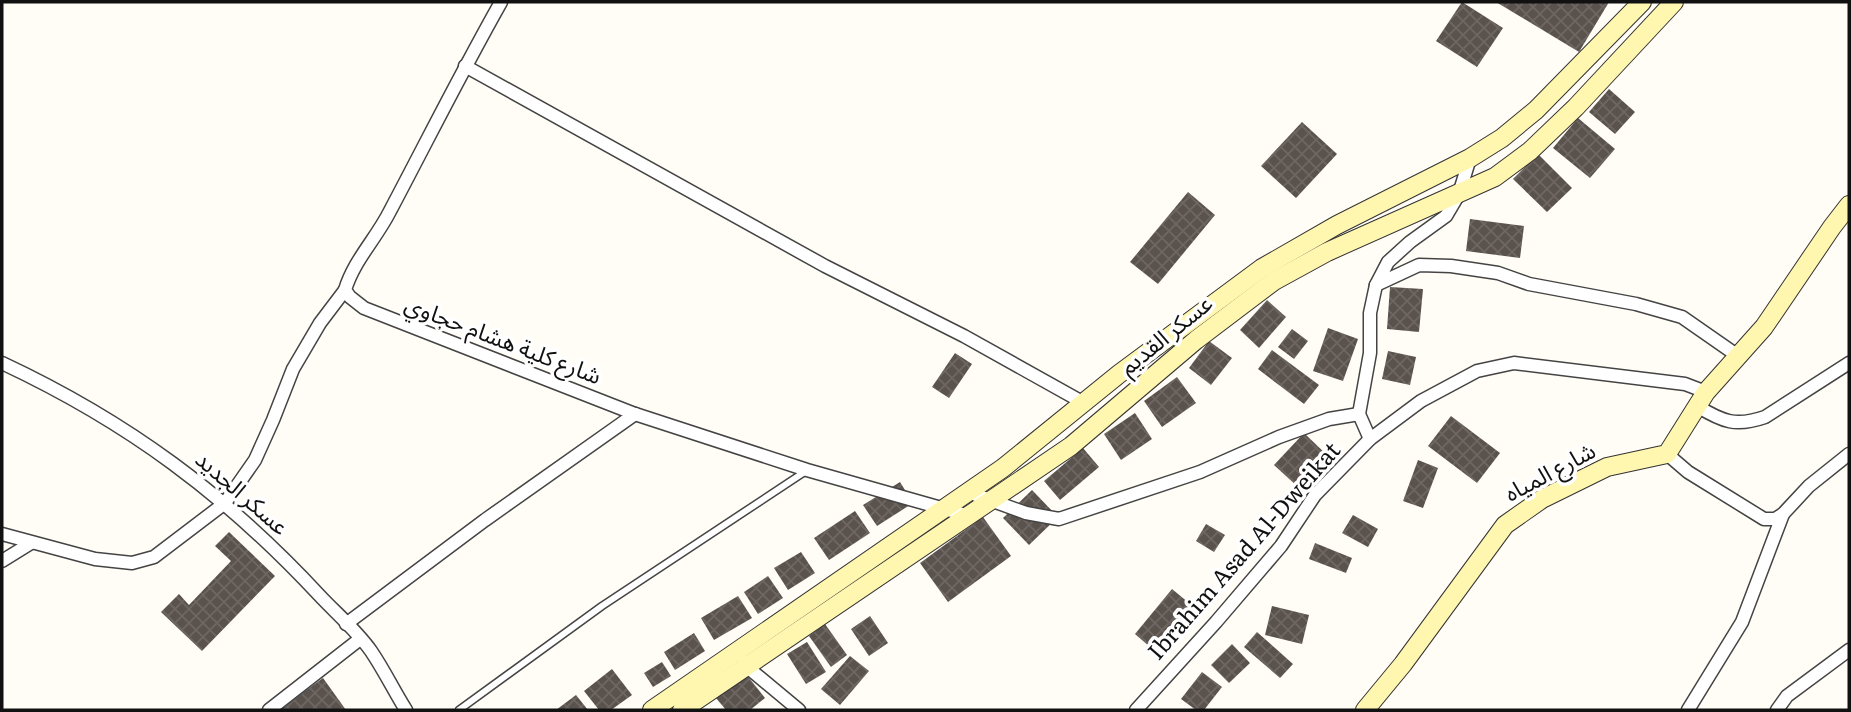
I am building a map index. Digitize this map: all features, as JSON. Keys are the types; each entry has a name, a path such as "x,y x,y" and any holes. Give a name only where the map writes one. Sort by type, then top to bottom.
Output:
{"street":[{"path":"2,534 95,559 132,562 154,557 225,503 254,460 273,421 293,369 320,323 345,290 352,269 388,215 501,2"},
{"name":"عسكر القديم","path":"682,710 744,658 1003,468 1084,402 1262,268 1470,158 1502,138 1536,110 1642,2"},
{"name":"عسكر القديم","path":"652,710 744,658 1071,446 1196,340 1274,281 1328,252 1495,177 1530,151 1576,107 1674,2"},
{"path":"465,66 825,266 964,336 1084,402"},
{"path":"1370,439 1359,414 1370,353 1370,313 1376,285 1388,262 1446,215 1459,194 1470,158"},
{"path":"1849,205 1764,327 1702,399 1667,454 1688,472 1764,519 1775,519 1849,453"},
{"path":"1376,285 1419,265 1451,266 1498,273 1529,284 1636,304 1682,317 1738,356"},
{"name":"شارع كلية هشام حجاوي","path":"345,290 364,308 635,414 807,470 967,515"},
{"name":"عسكر الجديد","path":"2,363 102,414 169,458 225,503 294,568 370,650 406,710"},
{"name":"Ibrahim Asad Al-Dweikat","path":"1136,710 1280,546 1315,495 1370,439 1421,401 1477,371 1514,363 1685,384 1718,419 1750,422 1765,417 1849,363"},
{"path":"346,624 474,528 635,414"},
{"path":"968,492 1026,513 1064,518 1200,472 1279,437 1329,419 1359,414"},
{"name":"شارع المياه","path":"1365,710 1505,525 1542,499 1607,467 1667,454"},
{"path":"1689,710 1742,622 1783,514"},
{"path":"2,561 31,543"},
{"path":"270,710 360,639"},
{"path":"1777,710 1787,696 1849,650"},
{"path":"744,658 799,710"}],"lane":[{"path":"458,710 602,606 807,470"}],"building":[{"path":"1462,2 1503,28 1477,67 1436,41"},
{"path":"1496,2 1609,2 1579,52"},
{"path":"1609,89 1635,112 1615,134 1589,112"},
{"path":"1578,118 1615,149 1590,178 1553,148"},
{"path":"1302,122 1337,154 1296,198 1261,166"},
{"path":"1538,154 1572,188 1547,212 1513,179"},
{"path":"1188,192 1215,215 1158,284 1130,262"},
{"path":"1470,219 1524,226 1520,258 1466,251"},
{"path":"1390,287 1423,289 1419,332 1387,329"},
{"path":"1267,300 1286,317 1259,348 1240,330"},
{"path":"1328,328 1358,339 1343,381 1313,371"},
{"path":"1292,329 1308,341 1294,359 1278,347"},
{"path":"1209,341 1232,358 1211,385 1189,368"},
{"path":"1272,350 1319,385 1304,404 1258,369"},
{"path":"1388,351 1416,357 1410,385 1382,379"},
{"path":"955,353 972,364 949,398 932,387"},
{"path":"1177,377 1196,403 1162,427 1144,401"},
{"path":"1135,413 1152,439 1121,460 1104,434"},
{"path":"1451,416 1500,453 1477,483 1428,446"},
{"path":"1304,433 1328,456 1298,487 1274,465"},
{"path":"1083,448 1099,467 1060,500 1044,481"},
{"path":"1418,460 1438,468 1423,508 1403,501"},
{"path":"900,482 913,503 877,526 863,505"},
{"path":"1032,490 1058,517 1029,545 1003,518"},
{"path":"855,511 870,533 829,560 814,538"},
{"path":"1353,515 1378,529 1368,547 1342,533"},
{"path":"983,517 1011,556 948,602 920,563"},
{"path":"1206,524 1225,535 1214,552 1196,541"},
{"path":"229,532 275,576 202,651 161,612 179,594 189,605 231,561 215,546"},
{"path":"1315,543 1352,558 1346,573 1309,559"},
{"path":"801,552 815,573 788,590 774,568"},
{"path":"768,576 783,598 758,614 744,592"},
{"path":"1172,589 1195,608 1157,653 1135,634"},
{"path":"738,596 752,618 714,640 701,618"},
{"path":"1272,606 1309,615 1302,644 1265,635"},
{"path":"870,616 888,643 869,656 851,629"},
{"path":"825,624 847,655 831,667 809,636"},
{"path":"1257,632 1293,664 1280,678 1244,647"},
{"path":"694,633 705,651 675,670 664,652"},
{"path":"807,642 826,672 806,684 787,654"},
{"path":"1232,644 1250,663 1229,683 1211,665"},
{"path":"850,656 869,671 840,705 821,689"},
{"path":"662,662 671,676 653,687 644,673"},
{"path":"612,669 632,695 611,710 599,710 584,691"},
{"path":"1202,672 1222,687 1204,710 1196,710 1181,699"},
{"path":"746,674 765,698 750,710 726,710 716,698"},
{"path":"323,678 346,710 279,710"},
{"path":"576,695 588,710 556,710"}]}
